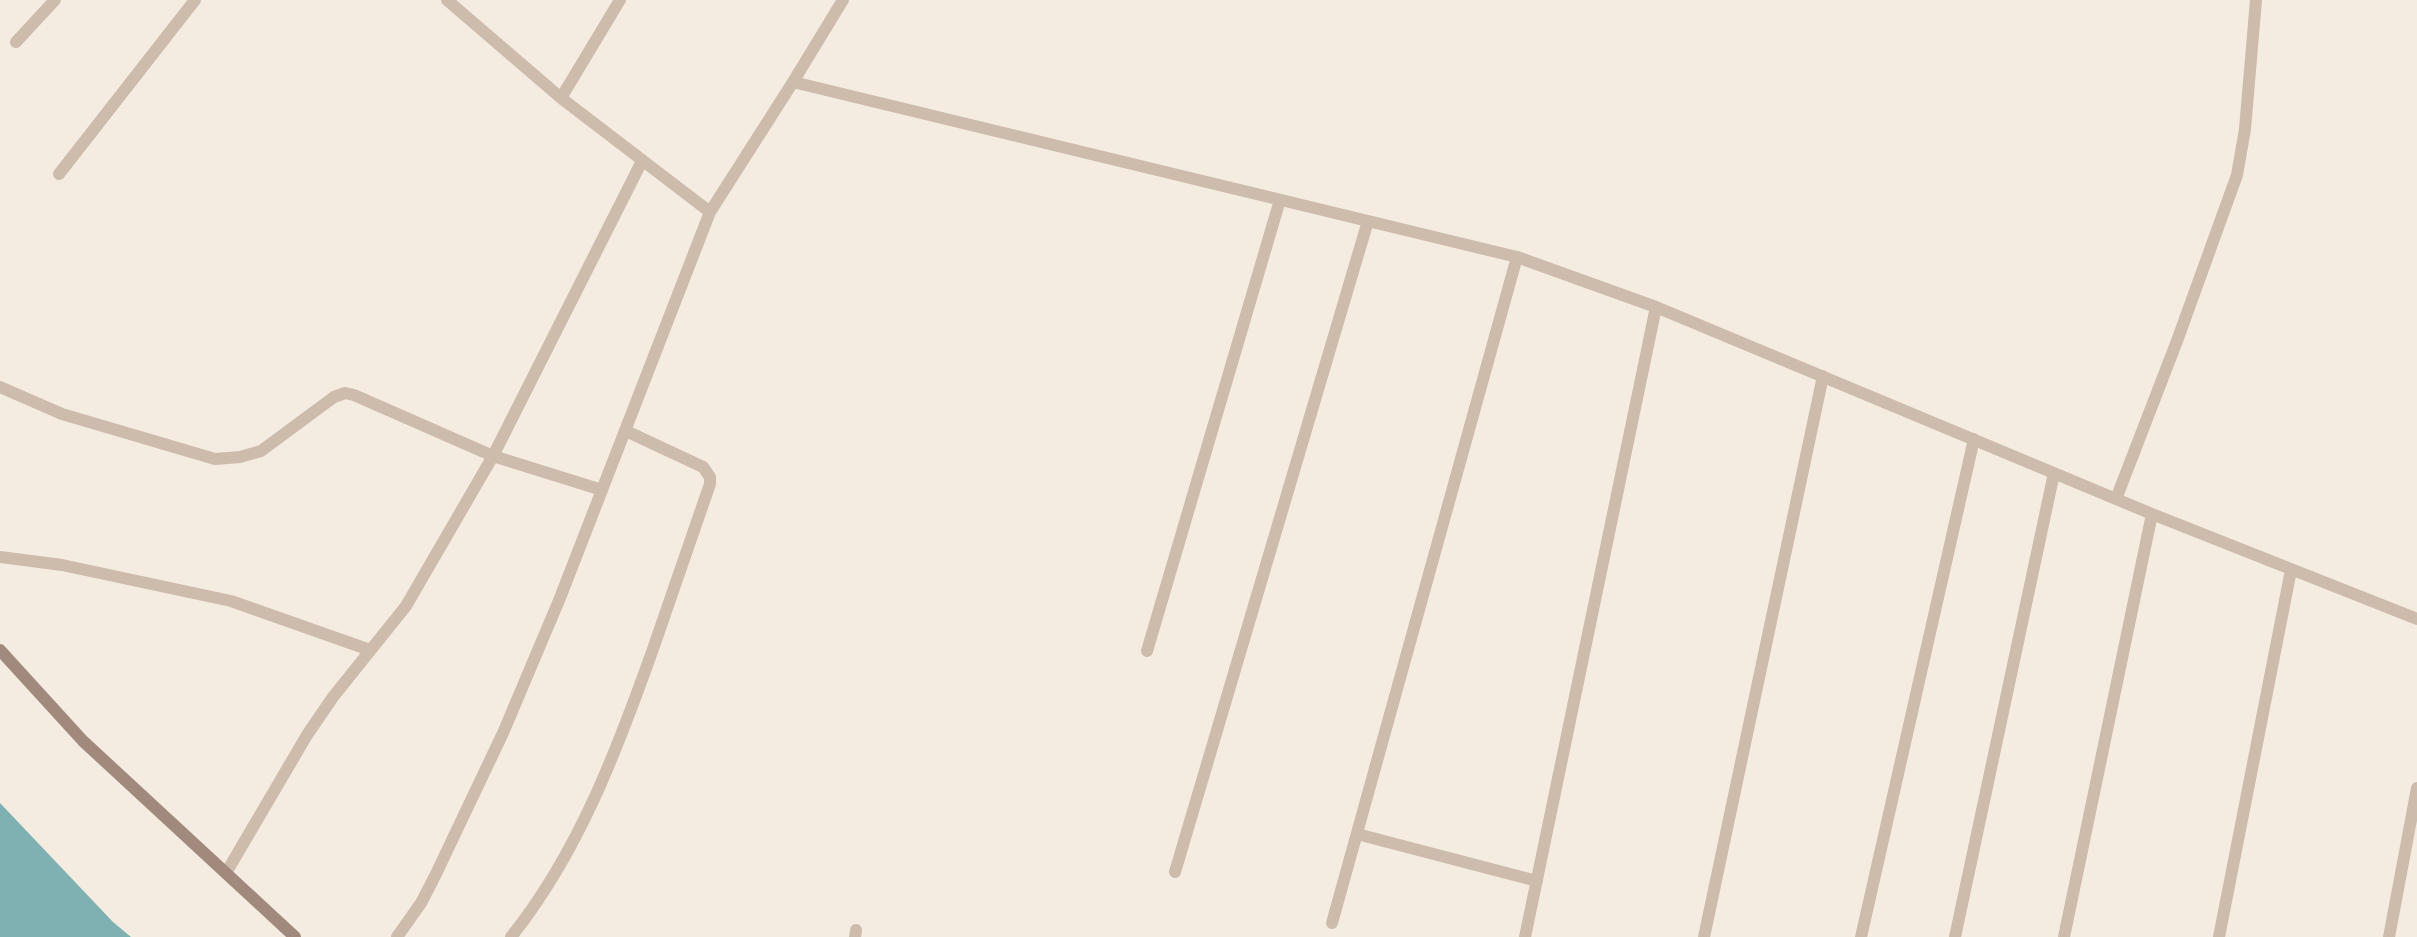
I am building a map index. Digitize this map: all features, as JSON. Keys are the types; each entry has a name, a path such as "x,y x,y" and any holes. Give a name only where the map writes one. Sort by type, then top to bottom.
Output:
{"street":[{"path":"16,42 55,0"},
{"path":"60,174 195,0"},
{"path":"447,0 561,98 710,212"},
{"path":"561,98 620,0"},
{"path":"397,937 421,903 503,733 560,598 710,212 843,0"},
{"path":"2116,499 2177,341 2237,175 2245,129 2256,0"},
{"path":"793,82 1517,257 1656,307 2152,514 2417,619"},
{"path":"226,873 307,735 370,650 406,606 492,456 642,161"},
{"path":"1147,652 1280,200"},
{"path":"1175,872 1368,221"},
{"path":"1332,923 1517,257"},
{"path":"1526,937 1656,307"},
{"path":"1704,937 1823,376"},
{"path":"0,386 62,414 215,459 240,457 261,451 334,397 345,393 367,399 492,456 602,490"},
{"path":"511,937 559,868 596,798 628,718 710,484 710,477 703,467 626,431"},
{"path":"1861,937 1974,439"},
{"path":"1955,937 2054,473"},
{"path":"2064,937 2152,514"},
{"path":"0,557 62,565 231,601 370,650"},
{"path":"2219,937 2290,570"},
{"path":"0,650 83,741 295,937"},
{"path":"2389,937 2417,788"},
{"path":"1357,834 1537,881"}],"water":[{"path":"0,803 113,922 131,937 0,937"}]}
